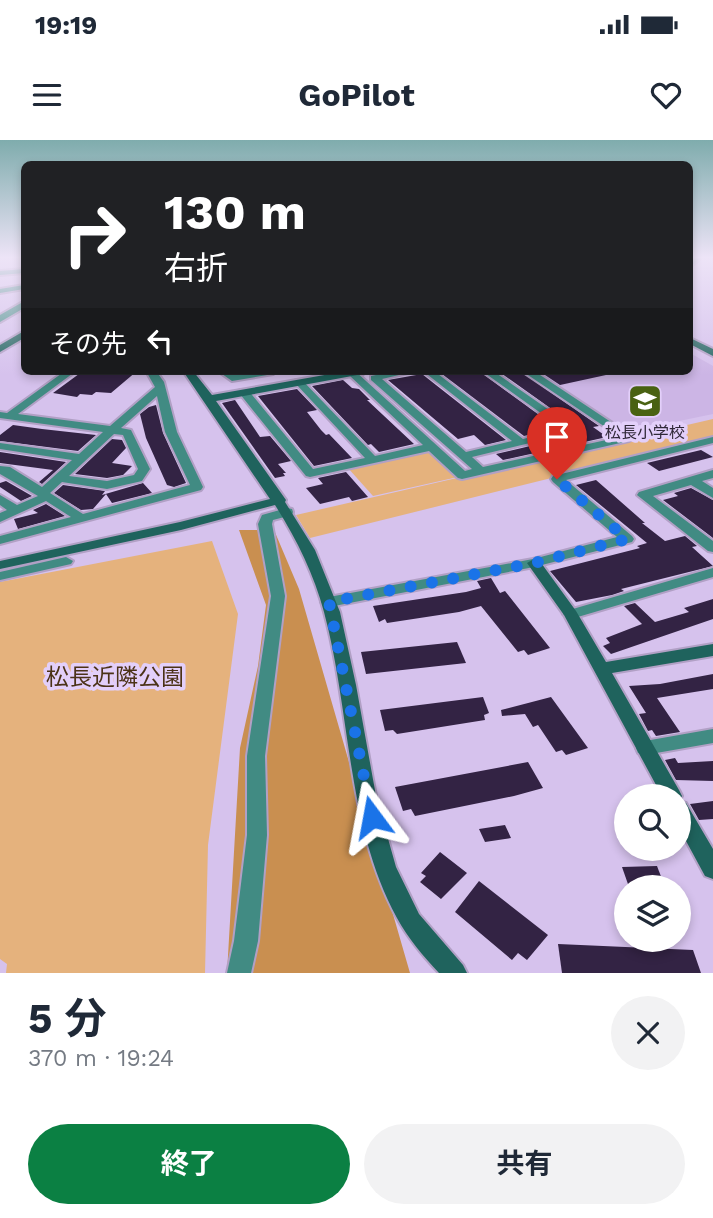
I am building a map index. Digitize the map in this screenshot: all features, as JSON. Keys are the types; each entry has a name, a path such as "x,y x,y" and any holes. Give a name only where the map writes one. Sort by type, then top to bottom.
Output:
{"street":[{"path":"0,319 21,307"},
{"path":"0,336 21,336"},
{"path":"0,348 21,337"},
{"path":"708,347 713,353"},
{"path":"5,415 65,375"},
{"path":"0,540 197,487 171,432 155,375"},
{"path":"191,375 283,506 313,560 329,602 366,793 382,856 400,904 426,942 455,973"},
{"path":"228,375 232,378 250,375"},
{"path":"209,399 340,375"},
{"path":"360,375 462,475 629,438 533,375"},
{"path":"390,375 374,378 481,471"},
{"path":"433,375 520,442"},
{"path":"464,456 572,430 493,375"},
{"path":"498,378 513,375"},
{"path":"299,382 373,460"},
{"path":"0,518 46,494 111,430 160,388"},
{"path":"244,392 310,473 432,447"},
{"path":"5,415 127,432 144,469 142,475 107,485 60,478"},
{"path":"329,602 534,563 627,539 557,479 713,440"},
{"path":"0,446 81,458"},
{"path":"0,470 6,470 82,518"},
{"path":"713,474 643,495 713,548"},
{"path":"692,480 713,494"},
{"path":"0,499 17,511"},
{"path":"0,565 283,506"},
{"path":"239,973 246,941 257,835 256,756 278,596 265,524 267,518 283,506"},
{"path":"0,576 66,561"},
{"path":"534,563 571,614 665,784"},
{"path":"571,614 713,572"},
{"path":"602,669 713,650"},
{"path":"645,748 713,736"},
{"path":"691,830 713,869"}],"shaded area":[{"name":"松長小学校","path":"693,355 713,366 713,414 626,432 538,375 693,375"},
{"path":"239,530 274,530 299,589 410,973 227,973 240,748 258,666 266,605"}],"green space":[{"path":"713,419 713,438 310,538 296,515"},
{"path":"429,450 458,477 373,496 348,468"},
{"name":"松長近隣公園","path":"212,541 238,614 208,845 205,973 6,973 7,964 0,959 0,582"}],"building":[{"path":"78,375 132,375 111,393 96,392 92,395 80,394 77,397 53,393"},
{"path":"423,375 506,440 485,445 474,435 458,439 388,380"},
{"path":"443,375 484,375 557,428 524,436"},
{"path":"504,375 526,375 599,426 593,427 607,437 503,460 496,454 577,435 581,430"},
{"path":"545,375 606,375 560,385"},
{"path":"343,380 352,388 359,389 370,400 367,400 414,444 379,452 371,444 368,445 312,386"},
{"path":"297,389 317,410 307,412 321,430 326,435 329,434 352,458 314,466 258,396"},
{"path":"235,400 260,437 270,436 291,461 278,464 286,473 283,473 285,476 275,478 222,403"},
{"path":"156,405 163,433 186,483 174,487 167,485 146,438 140,414"},
{"path":"13,425 96,435 78,451 0,441 0,435"},
{"path":"112,439 122,440 126,448 112,463 132,466 123,475 107,478 75,474"},
{"path":"701,450 713,457 659,471 647,463"},
{"path":"0,452 66,462 42,484 39,482 53,470 0,463"},
{"path":"346,472 368,497 352,501 349,497 320,504 306,488 323,484 318,478"},
{"path":"596,480 665,541 685,536 697,546 692,547 713,566 621,589 624,591 612,595 576,602 550,571 640,548 637,546 647,543 576,485"},
{"path":"6,481 32,496 21,501 0,487 0,483"},
{"path":"143,483 152,493 112,503 106,494 93,509 81,510 54,493 63,485 105,491 102,495"},
{"path":"691,488 713,500 713,538 663,500 678,496 674,493"},
{"path":"46,504 65,516 18,529 14,519 38,513 33,510"},
{"path":"491,578 500,593 505,591 550,648 528,655 524,650 518,652 481,606 387,623 385,619 379,622 373,606 466,592 481,588 477,581"},
{"path":"713,599 713,619 611,654 603,646 610,643 606,638 642,624 624,606 635,603 655,622 689,612 684,608"},
{"path":"457,642 466,663 366,674 361,652"},
{"path":"713,674 713,689 657,698 680,732 656,736 652,730 648,731 639,714 646,713 629,686 660,684"},
{"path":"483,697 489,713 484,715 485,720 397,734 393,730 385,731 380,710"},
{"path":"551,697 588,748 566,755 562,750 556,752 538,725 533,727 525,714 502,716 501,710"},
{"path":"675,758 678,763 713,761 713,781 676,780 665,760"},
{"path":"528,762 543,788 415,816 411,809 403,811 395,787"},
{"path":"713,801 713,819 699,820 691,804"},
{"path":"505,825 511,838 485,842 479,829"},
{"path":"440,852 467,873 441,899 420,882 426,876 421,873"},
{"path":"657,866 660,875 625,875 622,867"},
{"path":"479,881 548,935 527,960 518,953 512,960 455,912"},
{"path":"558,944 614,946 614,952 693,950 701,973 562,973"}],"place":[{"name":"松長小学校","path":"645,401"}],"route":[{"path":"372,817 329,602 534,563 627,539 557,479"}]}
